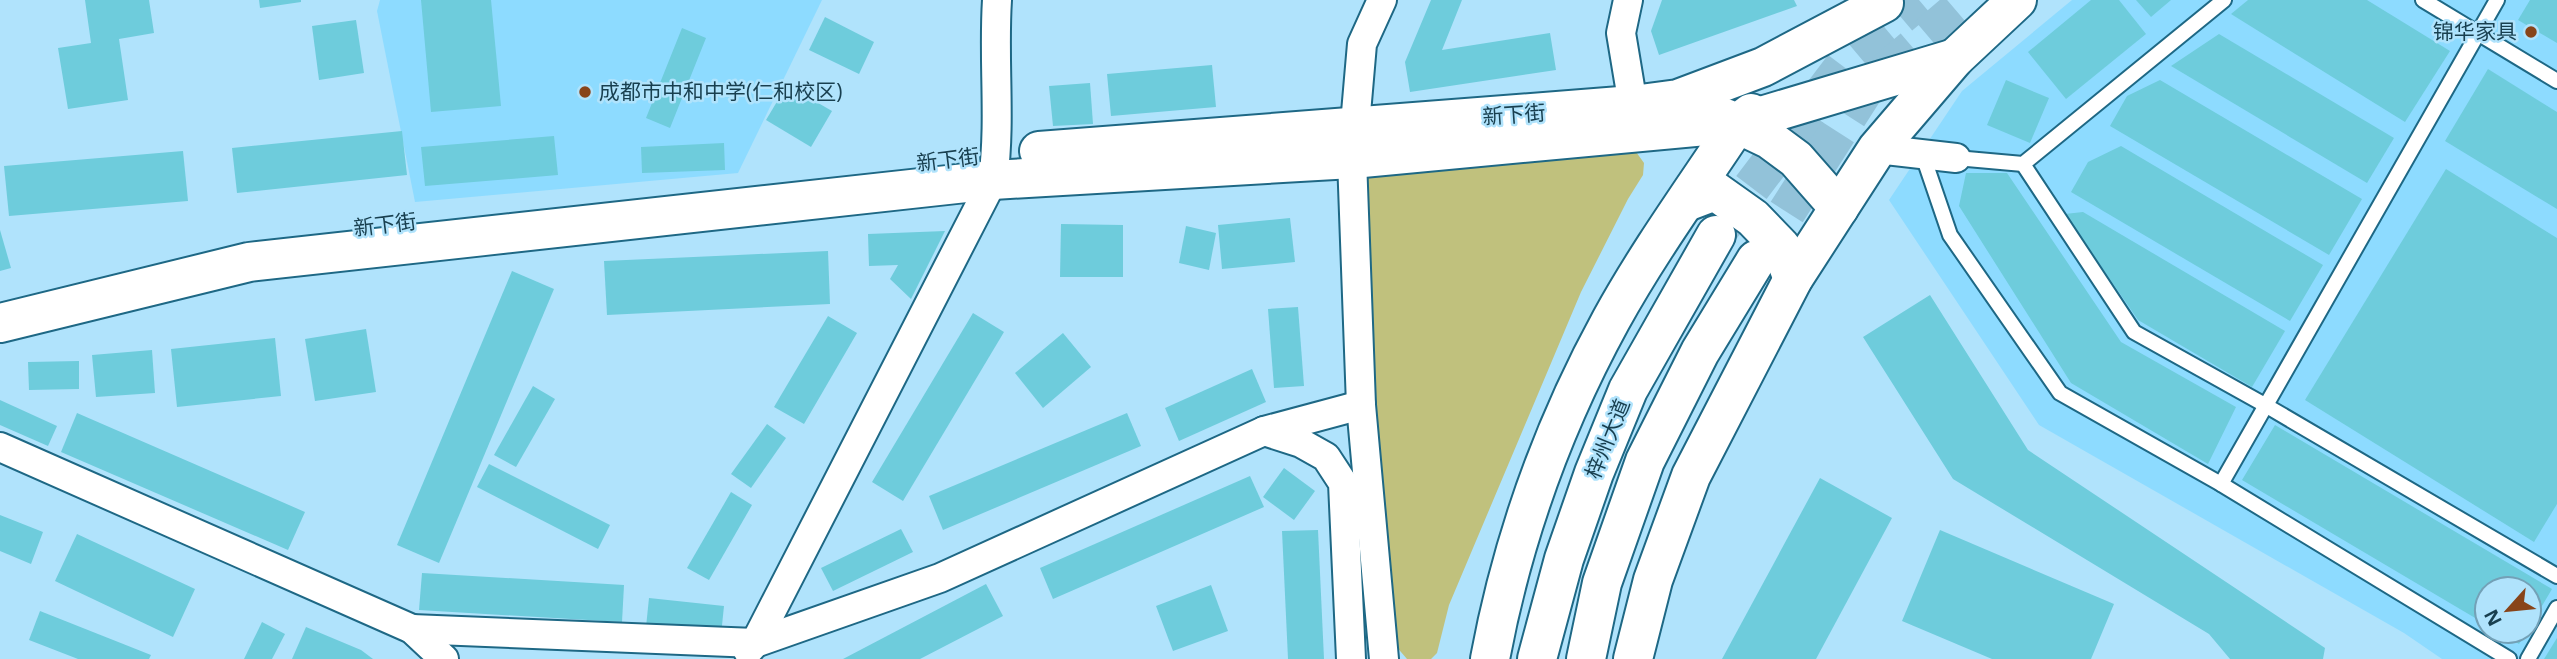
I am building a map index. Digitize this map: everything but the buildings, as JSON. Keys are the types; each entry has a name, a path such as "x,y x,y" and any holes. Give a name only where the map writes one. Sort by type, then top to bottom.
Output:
{"main road":[{"path":"1633,659 1653,580 1691,476 1793,279 1877,149 1955,58 2017,0"},
{"name":"新下街","path":"1353,143 1678,99 1763,67 1886,1"},
{"path":"1490,659 1500,606 1523,527 1555,436 1610,321 1650,254 1738,123 1886,1"},
{"name":"新下街","path":"0,303 247,241 995,167 1353,143 1738,123 1955,58"},
{"path":"1678,99 1738,123 1769,139 1797,159 1839,208"},
{"name":"新下街","path":"0,323 248,262 995,167"},
{"path":"1686,202 1715,191 1753,218 1781,247 1793,279"},
{"name":"梓州大道","path":"1538,659 1564,559 1594,473 1628,390 1716,234"},
{"name":"梓州大道","path":"1586,659 1602,583 1645,461 1700,352 1756,260"}],"street":[{"path":"748,651 995,167 997,0"},
{"path":"1382,0 1362,44 1353,143 1361,405 1384,659"},
{"path":"1628,0 1622,33 1633,105"},
{"path":"1877,149 1956,158"},
{"path":"0,447 412,629 748,651 940,578 1264,431 1361,405"},
{"path":"1264,431 1301,443 1326,457 1343,483 1351,659"},
{"path":"412,629 443,659"}],"lane":[{"path":"1956,158 2022,164 2224,0"},
{"path":"2423,0 2557,81"},
{"path":"2221,484 2497,0"},
{"path":"1922,153 1950,234 2060,393 2221,484 2510,659"},
{"path":"2022,164 2134,332 2265,405 2557,576"},
{"path":"2528,659 2557,608"}],"shaded area":[{"name":"成都市中和中学(仁和校区)","path":"380,0 822,0 738,173 415,202 377,11"},
{"path":"2072,0 2557,0 2557,659 2442,659 2404,633 2039,425 1889,200 1962,91"}],"green space":[{"path":"1634,149 1644,163 1643,175 1581,292 1449,605 1437,653 1431,659 1407,659 1395,645 1393,637 1359,170"}],"tunnel":[{"path":"1717,233 1848,60 1919,0"},
{"path":"1756,260 1866,88 1969,0"}],"place":[{"name":"锦华家具","path":"2531,32"},
{"name":"成都市中和中学(仁和校区)","path":"585,92"}]}
